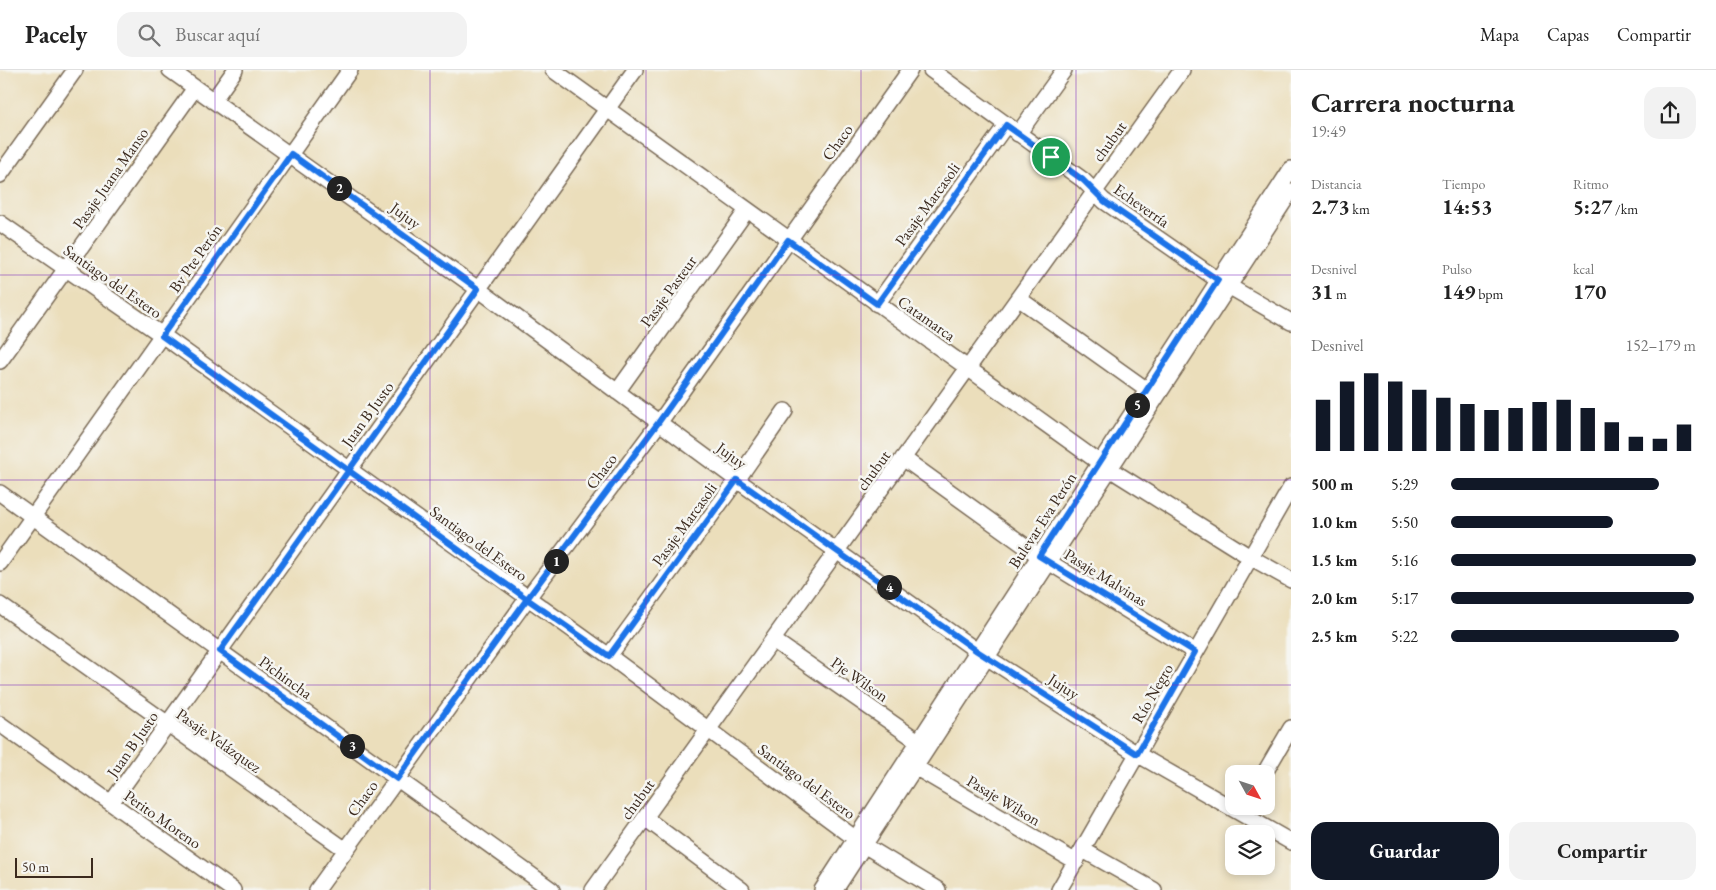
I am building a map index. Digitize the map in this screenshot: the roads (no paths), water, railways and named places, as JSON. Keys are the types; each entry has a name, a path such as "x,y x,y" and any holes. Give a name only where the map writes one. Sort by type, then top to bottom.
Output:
{"street":[{"path":"0,175 75,70"},
{"name":"Jujuy","path":"170,70 213,102 291,154 478,289 658,423 982,654 1137,754 1225,800"},
{"path":"213,102 235,70"},
{"name":"Bv Pte Perón","path":"0,564 350,70"},
{"name":"Catamarca","path":"553,70 1104,466 1250,557 1291,580"},
{"name":"Juan B Justo","path":"111,803 635,70"},
{"name":"Chaco","path":"317,890 527,599 658,423 910,70"},
{"name":"Echeverría","path":"931,70 1083,180 1094,192 1223,284 1291,322"},
{"name":"Pasaje Marcasoli","path":"877,304 1012,130 1064,70"},
{"name":"chubut","path":"593,890 1182,70"},
{"name":"Pasaje Juana Manso","path":"0,361 195,88"},
{"name":"Bulevar Eva Perón","path":"835,890 860,842 1223,284 1291,169"},
{"name":"Bulevar Eva Perón","path":"1104,466 1147,390 1290,193"},
{"name":"Pasaje Pasteur","path":"617,392 747,210"},
{"name":"Santiago del Estero","path":"0,223 162,336 609,656 860,842 938,890"},
{"path":"1018,298 1147,390"},
{"name":"Pasaje Marcasoli","path":"609,656 737,480 784,411"},
{"name":"Pasaje Malvinas","path":"903,458 1044,559 1195,652"},
{"name":"Río Negro","path":"1059,890 1291,487"},
{"name":"Pichincha","path":"0,493 552,890"},
{"name":"Pasaje Velázquez","path":"0,606 346,850"},
{"name":"Pje Wilson","path":"773,640 923,745"},
{"name":"Perito Moreno","path":"0,724 233,890"},
{"path":"1269,765 1291,728"},
{"name":"Bulevar Eva Perón","path":"822,890 915,767 923,745"},
{"name":"Pasaje Wilson","path":"915,767 1079,856"},
{"name":"Jujuy","path":"1250,815 1291,842"},
{"path":"645,818 742,890"},
{"path":"1079,856 1154,890"}]}
